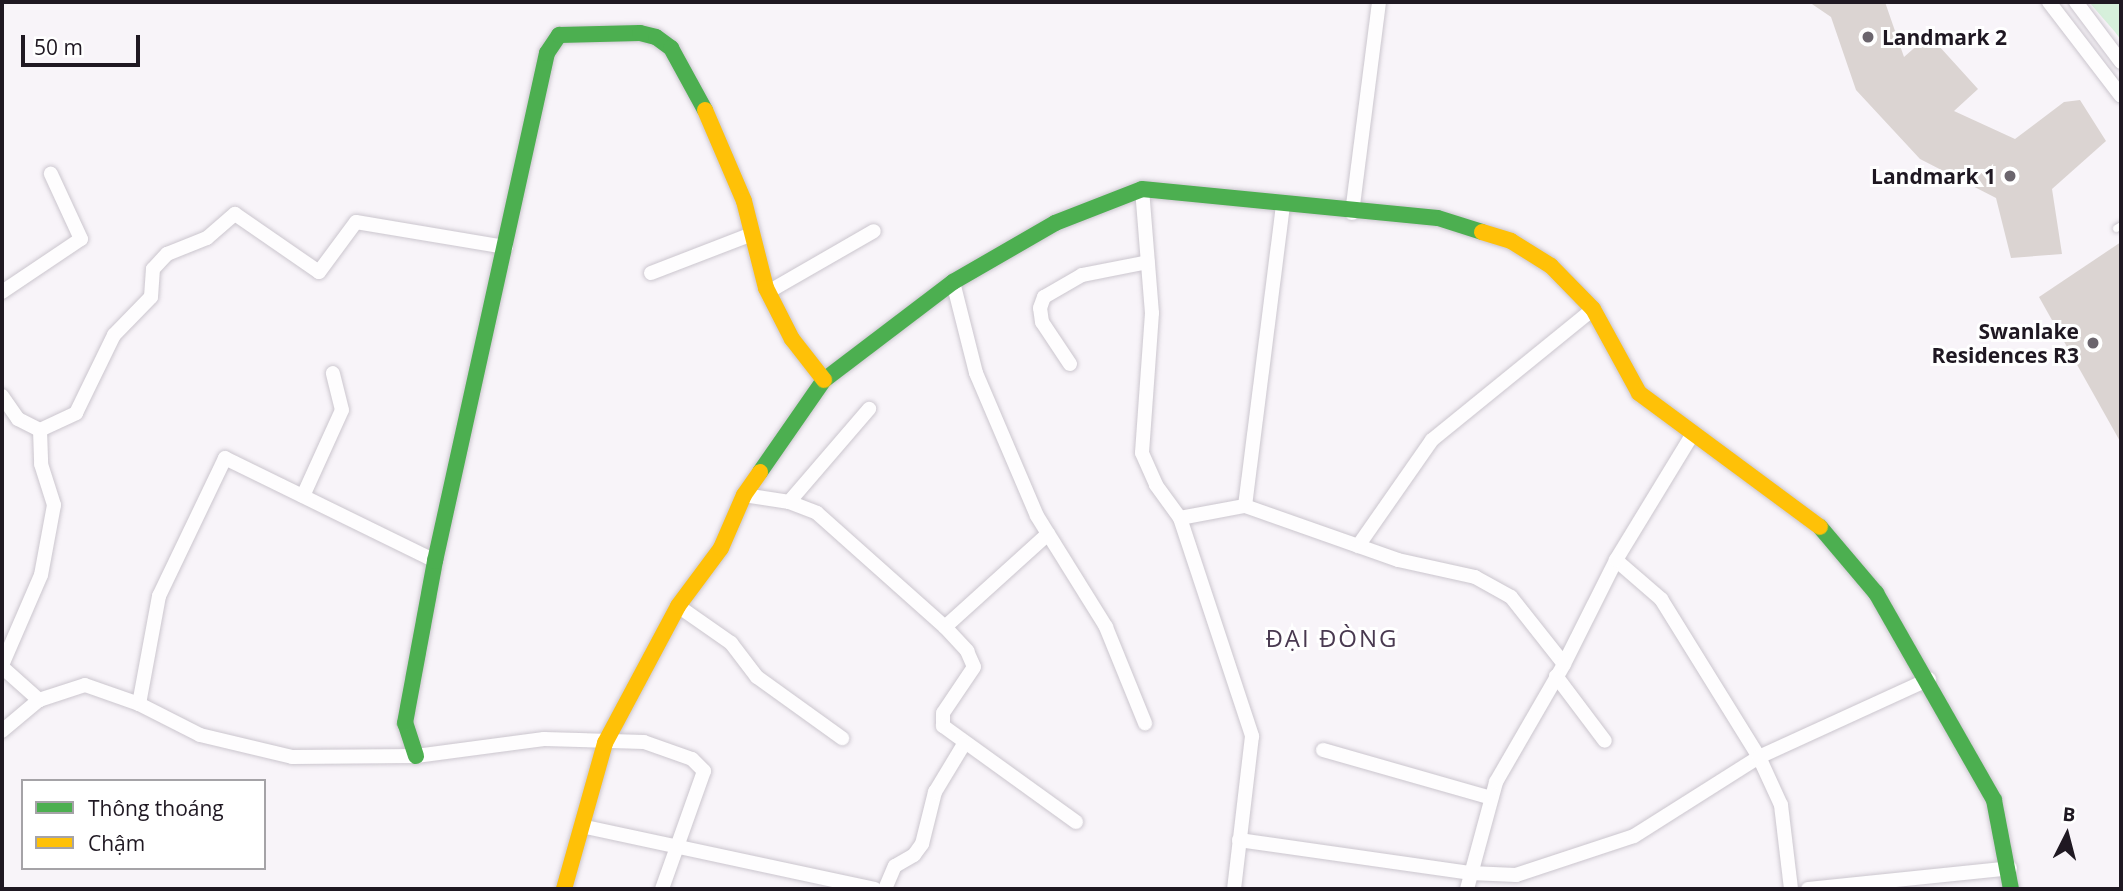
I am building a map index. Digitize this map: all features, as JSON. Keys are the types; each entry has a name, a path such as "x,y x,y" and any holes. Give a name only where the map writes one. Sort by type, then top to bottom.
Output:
{"street":[{"path":"1352,213 1379,2"},
{"path":"2049,2 2121,96"},
{"path":"2076,2 2121,63 2105,73"},
{"path":"416,756 405,723 435,561 547,53 559,34 640,33 656,37 671,48 713,125 752,234 768,292 792,339 824,380"},
{"path":"2,292 81,239 51,174"},
{"path":"1142,189 1152,313 1142,453 1156,485 1180,518 1252,736 1234,889"},
{"path":"564,889 586,827 606,743 678,606 721,548 744,495 824,380 953,282 1055,223 1142,189 1352,213 1438,218 1511,241 1551,265 1593,309 1639,393 1692,435 1817,524 1876,593 1929,679 1994,800 2010,868 2011,889"},
{"path":"1245,506 1283,206"},
{"path":"40,430 76,413 114,335 151,297 153,269 167,254 207,238 235,214 319,272 356,222 506,247"},
{"path":"768,292 874,231"},
{"path":"651,273 752,234"},
{"path":"1070,364 1042,321 1040,308 1044,297 1082,275 1148,262"},
{"path":"953,282 976,373 1048,534 1106,627 1145,723"},
{"path":"1358,546 1432,440 1593,309"},
{"path":"303,496 342,410 333,373"},
{"path":"2,396 18,419 40,430"},
{"path":"789,502 869,409"},
{"path":"39,700 2,666 41,576 52,526 54,505 41,464 40,430"},
{"path":"1467,889 1496,782 1560,670 1616,560 1692,435"},
{"path":"139,704 159,596 225,458 435,561"},
{"path":"744,495 789,502 817,513 945,627 974,663 941,719 945,729 1076,822"},
{"path":"1180,518 1245,506 1358,546 1475,577 1510,597 1605,741"},
{"path":"945,627 1048,534"},
{"path":"1616,560 1661,599 1759,757 1781,805 1791,889"},
{"path":"678,606 731,643 757,677 842,738"},
{"path":"1239,840 1470,873 1516,875 1634,836 1759,757 1929,679"},
{"path":"2,732 39,700 85,685 139,704 200,735 292,757 416,756 544,739 606,743 644,742 692,758 704,771 675,846 662,889"},
{"path":"885,889 895,866 914,855 922,844 935,792 964,744"},
{"path":"1323,750 1491,798"},
{"path":"586,827 874,889"},
{"path":"1808,889 2010,868"}],"green space":[{"path":"2089,2 2121,2 2121,40 2115,32"}],"building":[{"path":"1809,2 1885,2 1904,57 1929,35 1978,89 1954,111 2015,139 2064,102 2080,100 2106,141 2052,189 2062,254 2011,258 1996,198 1920,159 1856,90 1831,17"},
{"name":"Swanlake Residences R3","path":"2121,242 2121,443 2039,297"}],"traffic: fast":[{"path":"416,756 405,723 435,561 547,53 559,35 640,33 656,37 671,48 705,110"},
{"path":"760,472 824,380 953,282 1055,223 1142,189 1438,218 1482,232"},
{"path":"1820,527 1876,593 1994,800 2011,889"}],"traffic: slow":[{"path":"705,110 744,201 766,288 792,339 824,380"},
{"path":"1482,232 1511,241 1551,266 1593,309 1639,393 1820,527"},
{"path":"564,889 605,743 678,606 721,548 744,495 760,472"}],"place":[{"name":"Landmark 2","path":"1868,37"},
{"name":"Landmark 1","path":"2010,176"},
{"name":"Swanlake Residences R3","path":"2093,343"}],"district":[{"name":"ĐẠI ĐÒNG","path":"1332,638"}]}
